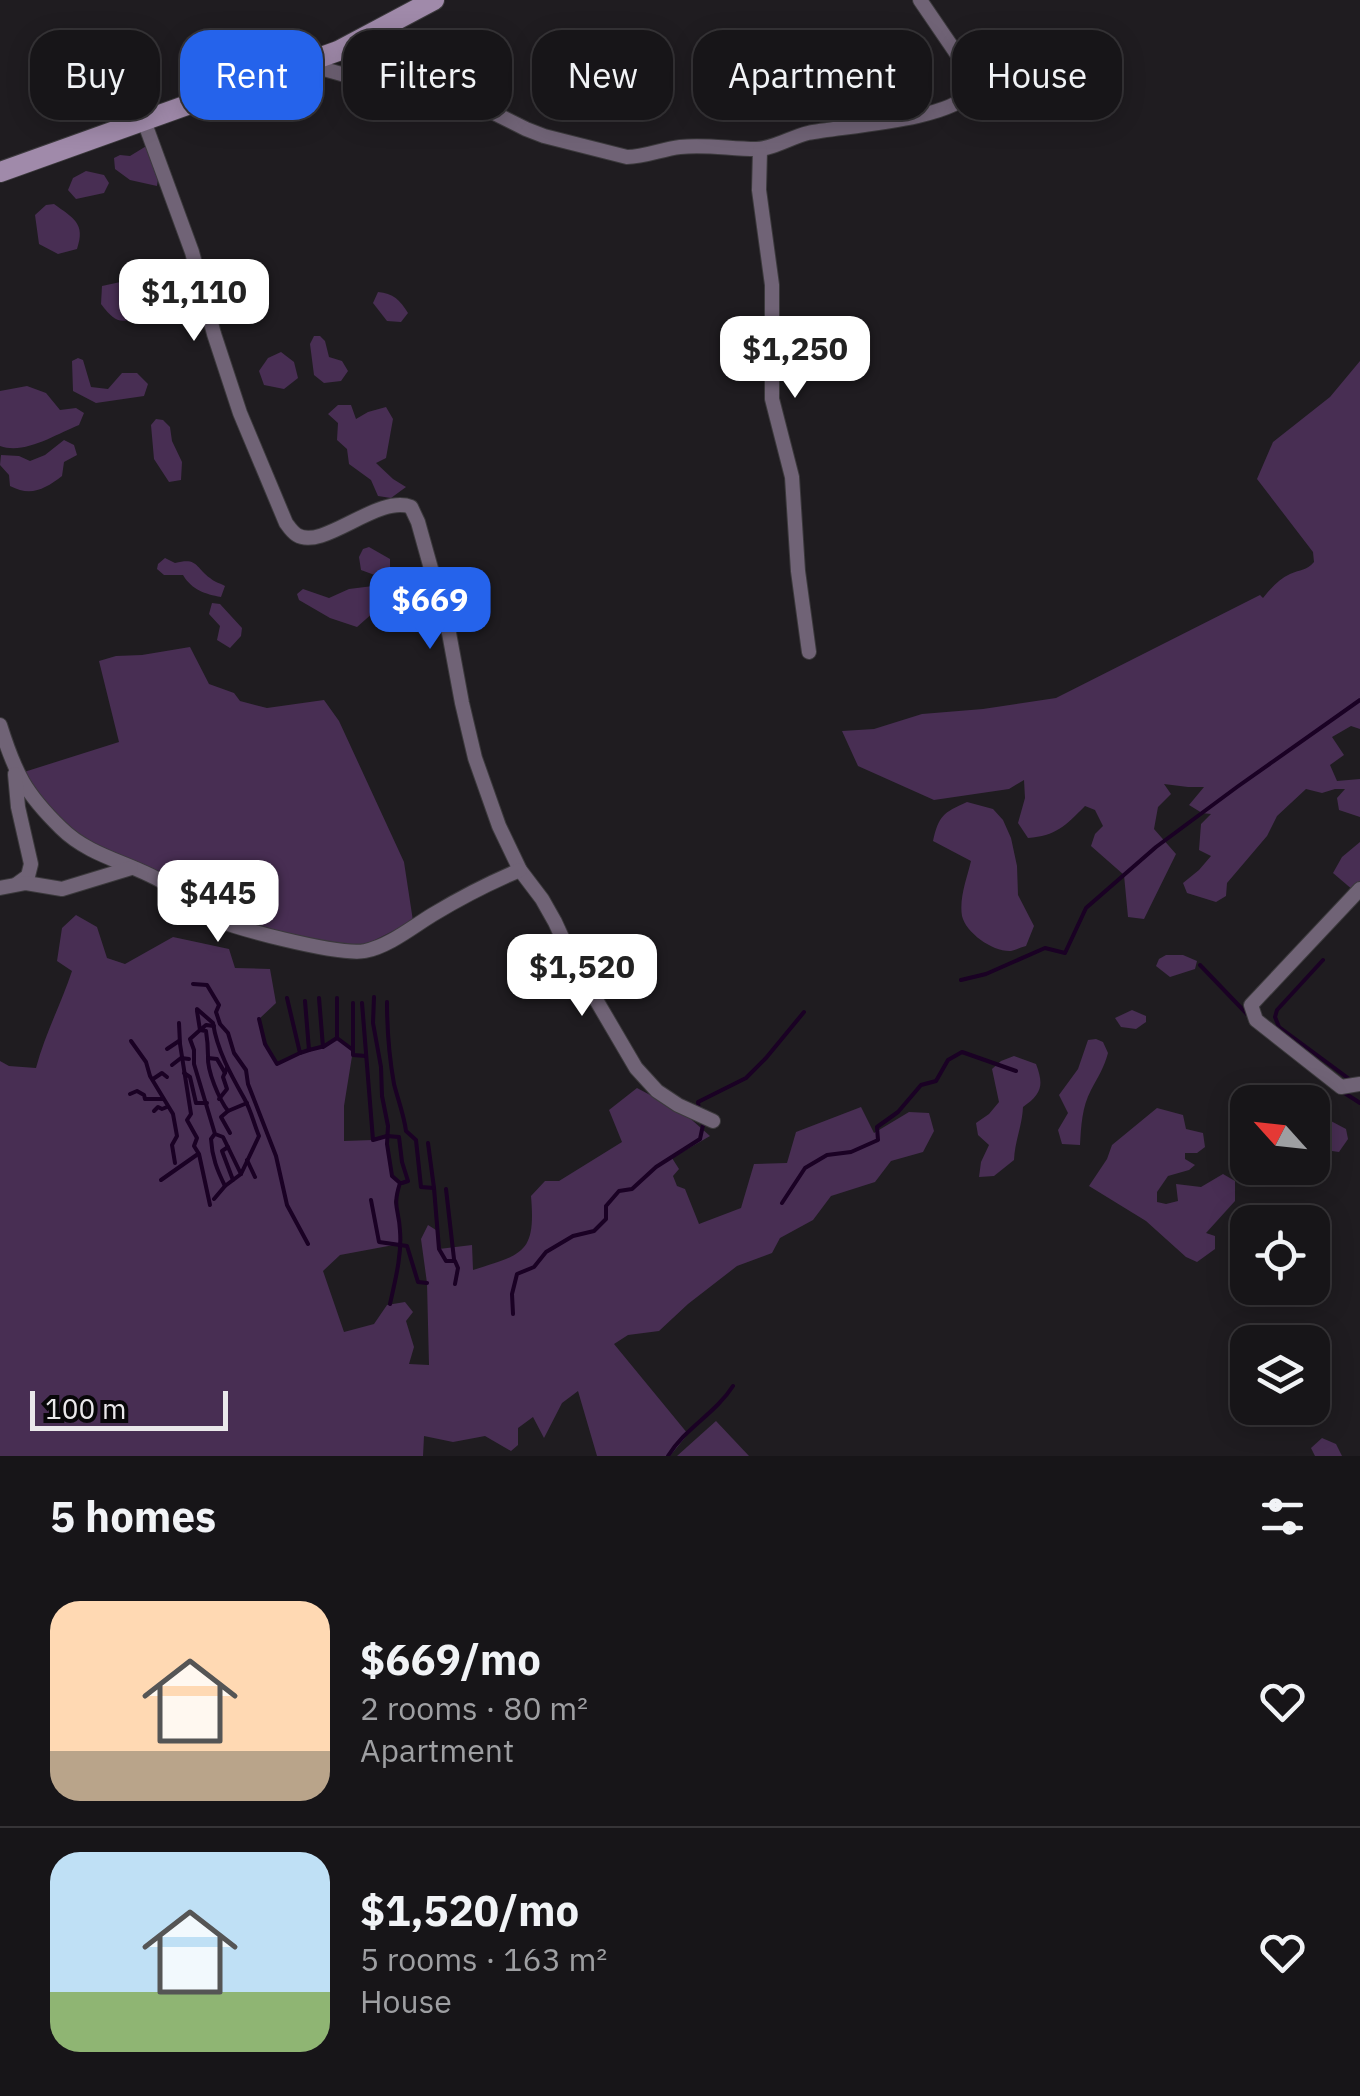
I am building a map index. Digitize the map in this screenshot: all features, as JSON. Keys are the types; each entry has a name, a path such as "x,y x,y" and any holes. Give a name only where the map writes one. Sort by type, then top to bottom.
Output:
{"street":[{"path":"323,57 434,0"},
{"path":"323,69 377,84 406,84 429,90 486,109 544,136 628,157 706,144 760,150 806,134 925,114 964,101 969,93 964,66 920,0"},
{"path":"0,172 144,120 192,252 240,413 286,524 298,536 310,538 379,509 401,503 411,507 448,633 476,758 499,826 520,870 542,899 570,957 636,1068 657,1091 713,1122"},
{"path":"760,150 759,190 772,285 772,398 792,477 798,571 809,652"},
{"path":"0,726 15,770 39,806 63,831 95,852 168,885 197,912 219,922 362,952 520,870"},
{"path":"15,770 15,793 31,864 28,876 16,885"},
{"path":"0,888 26,884 62,889 131,868"},
{"path":"1360,888 1251,1006 1256,1020 1341,1086 1360,1084"}],"shaded area":[{"path":"148,145 155,154 157,186 130,180 115,169 114,158 130,156"},
{"path":"86,171 104,175 109,183 104,193 76,199 68,190 73,178"},
{"path":"54,204 79,227 77,249 58,254 39,244 35,215 46,205"},
{"path":"125,281 149,300 142,316 123,321 114,318 101,304 102,286"},
{"path":"378,292 402,304 408,313 401,322 387,321 373,303"},
{"path":"314,336 325,341 329,357 342,361 348,371 341,381 324,383 314,375 310,344"},
{"path":"281,352 294,362 298,378 284,389 264,385 259,371 268,358"},
{"path":"83,360 91,387 108,389 122,373 137,373 148,384 144,396 96,403 73,391 72,361"},
{"path":"1360,361 1360,729 1351,726 1332,737 1344,755 1330,765 1337,781 1360,779 1360,817 1339,810 1337,798 1345,789 1322,793 1306,789 1277,816 1267,836 1227,883 1226,896 1216,902 1187,893 1183,883 1211,856 1199,850 1201,824 1211,814 1189,805 1204,787 1164,784 1171,794 1158,807 1154,829 1176,854 1144,919 1128,917 1124,875 1091,846 1103,826 1095,810 1085,806 1060,829 1028,838 1018,823 1025,798 1024,780 1009,789 934,800 858,766 842,731 874,729 922,714 1056,698 1260,595 1263,598 1282,578 1311,565 1313,552 1257,479 1273,442 1330,397"},
{"path":"27,386 46,393 60,410 76,408 84,413 79,425 30,446 0,446 0,391"},
{"path":"338,405 351,405 356,419 386,407 393,419 386,458 376,463 406,487 391,498 378,496 371,480 349,464 347,449 337,440 338,423 328,414"},
{"path":"156,419 170,427 182,462 181,480 169,482 154,459 151,425"},
{"path":"64,440 74,445 77,455 64,462 62,476 38,490 10,486 9,475 0,465 1,455 30,461"},
{"path":"369,547 390,559 390,567 380,577 361,570 359,557"},
{"path":"165,558 175,563 196,564 225,586 221,597 199,590 183,575 164,575 157,569"},
{"path":"373,586 392,591 391,597 357,627 330,618 299,600 297,594 303,589 329,598 349,589"},
{"path":"212,603 220,604 242,628 241,636 230,648 217,640 220,626 209,614"},
{"path":"190,647 209,684 234,693 240,701 267,708 324,700 339,721 404,862 413,921 361,947 239,921 198,906 73,833 21,773 119,742 99,661"},
{"path":"967,802 993,809 1011,838 1018,895 1034,926 1026,946 1011,951 989,945 975,935 962,916 971,861 933,841 943,816"},
{"path":"1360,842 1360,896 1333,873 1342,857"},
{"path":"76,915 97,927 107,958 125,964 173,937 229,949 235,968 270,969 276,1003 259,1019 265,1044 278,1063 337,1038 353,1050 344,1106 344,1141 387,1136 392,1176 400,1183 394,1202 401,1231 399,1244 340,1255 323,1271 344,1332 374,1324 387,1305 405,1302 413,1312 406,1321 414,1347 409,1364 429,1365 427,1283 421,1239 428,1225 436,1230 439,1249 472,1245 473,1270 515,1255 523,1249 531,1230 531,1196 545,1181 559,1181 622,1142 609,1110 637,1088 684,1113 710,1136 672,1158 679,1169 673,1176 677,1186 685,1189 699,1224 741,1208 754,1164 787,1163 796,1132 861,1107 874,1133 909,1112 929,1113 934,1131 923,1152 891,1161 875,1182 831,1196 813,1220 780,1238 772,1253 737,1266 659,1331 628,1335 614,1344 688,1434 670,1456 597,1456 578,1391 562,1403 544,1438 533,1417 518,1428 518,1445 511,1451 485,1436 453,1442 424,1436 423,1456 0,1456 0,1061 9,1066 36,1068 72,971 57,961 62,928"},
{"path":"1166,955 1183,955 1197,961 1195,969 1170,977 1156,966"},
{"path":"1132,1010 1146,1016 1146,1022 1136,1029 1121,1027 1115,1018"},
{"path":"1088,1040 1103,1042 1108,1053 1086,1103 1080,1145 1062,1144 1058,1130 1068,1113 1059,1095 1078,1069"},
{"path":"1014,1056 1036,1064 1040,1088 1023,1107 1014,1160 994,1176 979,1177 989,1145 978,1135 976,1123 999,1102 992,1069"},
{"path":"1157,1108 1183,1115 1186,1129 1203,1133 1205,1147 1197,1153 1185,1153 1185,1159 1195,1165 1168,1176 1157,1192 1157,1202 1178,1201 1176,1184 1201,1187 1223,1174 1230,1178 1230,1185 1235,1185 1235,1201 1206,1233 1215,1236 1215,1249 1197,1262 1186,1257 1146,1221 1089,1186 1112,1145"},
{"path":"1330,1121 1346,1129 1348,1139 1339,1152 1330,1151"},
{"path":"716,1421 749,1456 677,1456"},
{"path":"1322,1438 1336,1444 1342,1456 1315,1456 1311,1448"}],"waterway":[{"path":"961,980 986,974 1045,948 1065,953 1086,908 1156,847 1360,700"},
{"path":"1323,960 1275,1017 1279,1027 1352,1081"},
{"path":"1200,965 1247,1014"},
{"path":"193,984 207,985 219,1005 216,1012 220,1024 246,1070 276,1156 287,1205 308,1244"},
{"path":"374,997 373,1023 388,1126 387,1144 392,1176 400,1183 396,1203 400,1249 390,1304"},
{"path":"287,998 300,1053 309,1050"},
{"path":"319,998 323,1047 337,1038"},
{"path":"337,998 337,1038 353,1050"},
{"path":"305,1001 309,1050 321,1047"},
{"path":"387,1002 394,1084 406,1131 416,1140 421,1187 434,1188 439,1249 446,1261 455,1261 455,1284"},
{"path":"353,1003 353,1055 366,1056"},
{"path":"362,1003 373,1140 399,1137 408,1181 402,1183"},
{"path":"197,1009 213,1023 221,1053 259,1136 241,1174 214,1199"},
{"path":"197,1011 200,1030 190,1039 194,1064 215,1134 223,1137 241,1174"},
{"path":"699,1111 698,1102 746,1078 804,1012"},
{"path":"259,1019 265,1044 277,1064 300,1053"},
{"path":"179,1023 191,1114 187,1120 197,1138 194,1146 210,1205"},
{"path":"214,1026 206,1025 200,1030 206,1031 209,1069 228,1111 221,1117 230,1133"},
{"path":"131,1041 173,1114 177,1136 172,1145 175,1163"},
{"path":"167,1049 179,1041"},
{"path":"782,1203 805,1168 827,1155 851,1152 878,1140 877,1127 898,1112 921,1085 936,1081 948,1060 962,1052 1016,1071"},
{"path":"172,1065 181,1058 189,1059"},
{"path":"208,1058 217,1059 225,1073"},
{"path":"219,1099 227,1089 223,1077 227,1068"},
{"path":"153,1079 162,1073 167,1077"},
{"path":"184,1073 190,1077 196,1103 207,1103"},
{"path":"130,1094 137,1091 145,1099 163,1099"},
{"path":"1343,1092 1360,1103"},
{"path":"228,1111 247,1103"},
{"path":"154,1111 167,1107"},
{"path":"513,1314 517,1274 534,1267 546,1252 573,1236 594,1231 606,1219 606,1206 619,1191 632,1189 656,1167 700,1139 701,1120"},
{"path":"214,1135 212,1152 225,1186"},
{"path":"428,1143 434,1188"},
{"path":"228,1147 222,1151 233,1180"},
{"path":"161,1180 198,1154"},
{"path":"247,1160 255,1177"},
{"path":"446,1189 454,1259"},
{"path":"371,1200 379,1242 407,1246 418,1282 427,1283"},
{"path":"668,1456 733,1386"}]}
